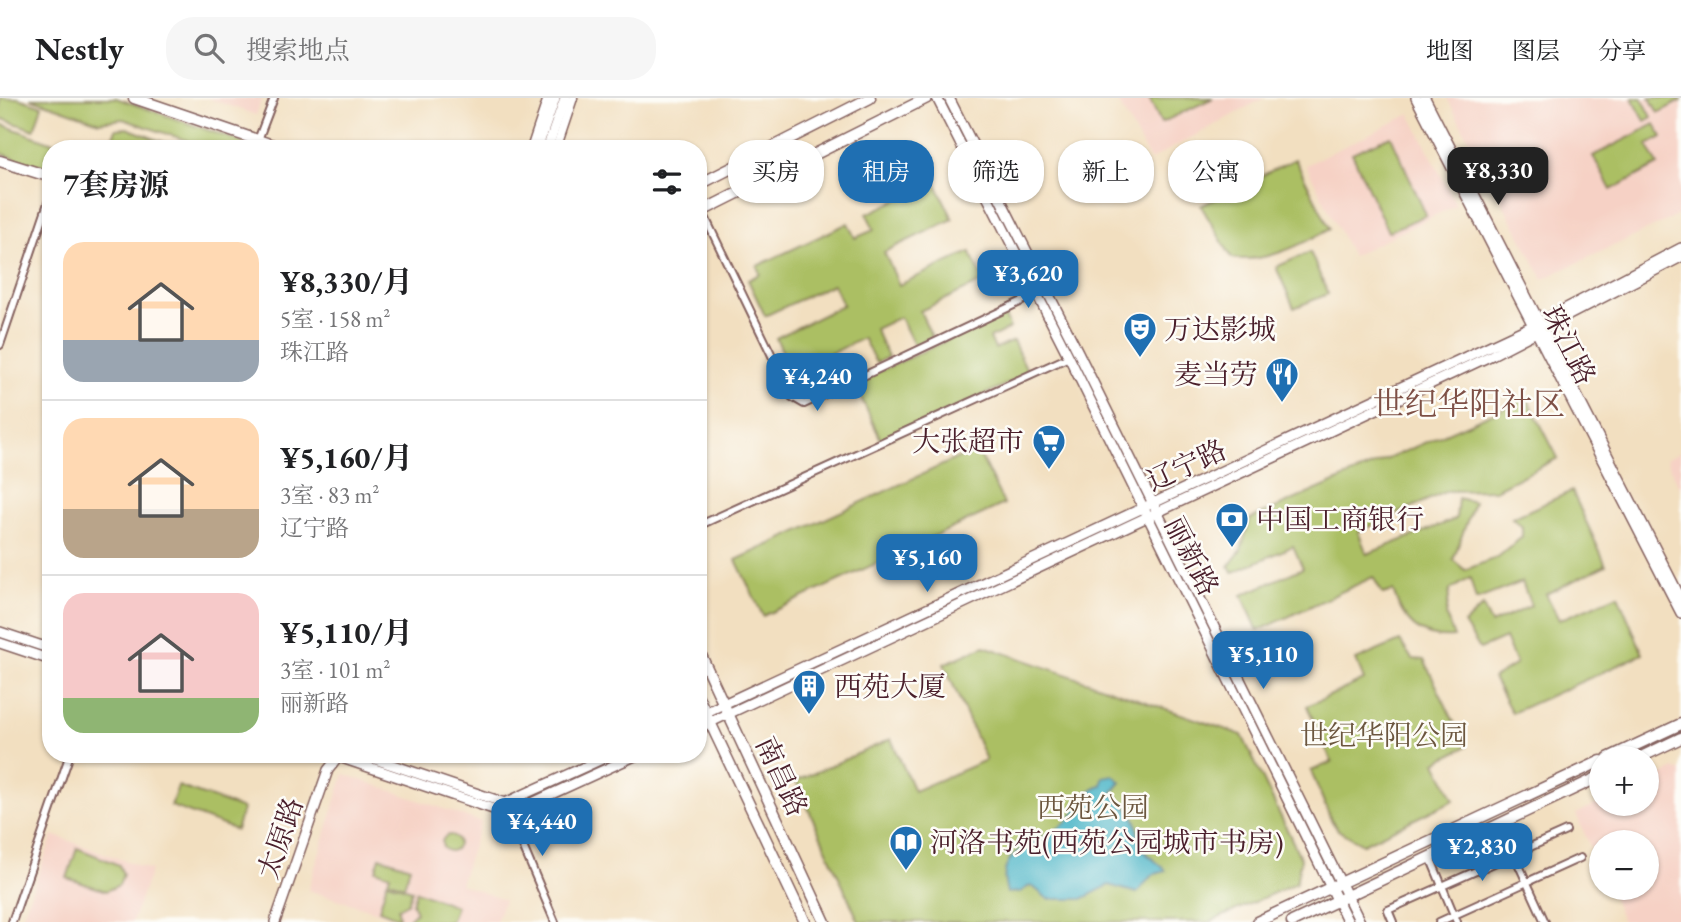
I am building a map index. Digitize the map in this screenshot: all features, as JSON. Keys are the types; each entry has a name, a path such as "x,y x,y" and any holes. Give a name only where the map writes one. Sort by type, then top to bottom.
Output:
{"main road":[{"path":"134,98 258,140"},
{"path":"540,140 555,98"},
{"path":"550,140 565,98"},
{"path":"707,180 870,98"},
{"path":"707,208 927,98"},
{"name":"丽新路","path":"937,98 1337,885"},
{"name":"丽新路","path":"949,98 1155,509 1343,898 1360,922"},
{"name":"珠江路","path":"1416,98 1681,599"},
{"name":"珠江路","path":"1425,98 1681,613"},
{"path":"0,161 42,174"},
{"name":"辽宁路","path":"1539,327 1681,248"},
{"name":"辽宁路","path":"707,716 1155,509 1681,257"},
{"path":"0,632 42,646"},
{"path":"0,643 42,657"},
{"name":"南昌路","path":"707,669 825,922"},
{"name":"南昌路","path":"707,721 805,922"},
{"path":"1633,746 1678,724"},
{"path":"1659,749 1678,741"},
{"name":"太原路","path":"275,922 331,763"},
{"path":"358,763 509,814 620,763"},
{"path":"387,763 505,803 584,763"},
{"path":"1257,922 1589,767"},
{"path":"1292,922 1589,782"},
{"name":"丽新路","path":"1343,898 1348,922"}],"street":[{"path":"258,140 274,98"},
{"path":"534,140 548,98"},
{"path":"559,140 573,98"},
{"path":"0,345 42,221"},
{"path":"707,226 792,397 804,404 1037,294"},
{"path":"707,522 1069,356"},
{"path":"12,922 67,763"},
{"path":"505,803 555,922"},
{"path":"1500,824 1545,922"},
{"path":"1393,922 1388,910 1566,831"},
{"path":"1430,857 1456,919"},
{"path":"1439,922 1456,919 1580,858"}],"shaded area":[{"path":"207,98 262,98 256,115"},
{"path":"1116,98 1264,98 1187,140 1168,140 1168,150 1154,158 1154,140 1139,140"},
{"path":"1447,98 1681,98 1681,214 1543,279"},
{"path":"1410,114 1456,205 1352,256 1306,165"},
{"path":"1681,452 1681,490 1666,459"},
{"path":"1675,769 1681,771 1681,922 1623,922 1614,900 1659,900 1659,830 1589,830 1589,844 1576,814 1589,808 1589,816 1659,816 1659,776"},
{"path":"344,774 481,822 460,884 504,900 496,922 410,922 308,890"},
{"path":"53,835 151,870 132,922 36,922 22,917"}],"green space":[{"path":"0,98 18,98 42,106 34,130 0,118"},
{"path":"30,98 116,98 236,140 186,140 123,119 99,122"},
{"path":"1149,98 1213,98 1161,123"},
{"path":"1632,98 1642,98 1652,117 1645,121"},
{"path":"1650,98 1681,98 1681,101 1658,113"},
{"path":"0,124 45,140 42,140 42,168 0,153"},
{"path":"1655,124 1662,137 1647,145 1658,165 1611,190 1593,156"},
{"path":"127,128 158,140 112,140 116,129"},
{"path":"1391,136 1426,215 1388,232 1352,153"},
{"path":"1295,159 1330,229 1270,255 1232,258 1201,206 1207,203 1264,203 1264,174"},
{"path":"934,182 953,219 884,252 899,285 970,252 984,281 920,311 932,337 914,345 900,317 875,329 888,357 876,363 863,338 792,372 776,338 843,305 833,284 765,316 748,280 760,274 757,266 848,223 855,238 874,230 867,214 890,203 934,203"},
{"path":"1310,252 1328,294 1294,308 1276,267"},
{"path":"1004,314 1010,328 990,338 995,349 1013,341 1029,374 882,442 854,383"},
{"path":"1527,398 1558,458 1495,490 1447,491 1358,532 1367,554 1456,519 1458,498 1474,502 1453,560 1465,570 1498,557 1522,537 1522,527 1512,518 1572,491 1606,565 1546,594 1559,620 1618,595 1643,654 1512,713 1493,678 1516,664 1505,638 1480,649 1464,624 1483,606 1491,624 1531,606 1522,582 1476,600 1470,578 1450,590 1446,615 1454,637 1422,632 1407,620 1393,591 1383,594 1373,577 1258,631 1242,595 1303,568 1293,546 1232,573 1229,566 1241,550 1250,519"},
{"path":"977,449 1004,504 763,616 736,560"},
{"name":"世纪华阳公园","path":"1400,641 1412,659 1424,660 1466,747 1436,762 1454,800 1363,844 1338,830 1331,820 1311,771 1332,762 1307,706 1364,680 1356,660"},
{"name":"西苑公园","path":"984,646 1242,735 1301,859 1296,883 1210,922 859,922 796,781 891,739 914,791 986,760 944,664"},
{"path":"178,786 243,809 236,830 171,806"},
{"path":"450,835 458,843 450,851 442,843"},
{"path":"77,848 119,865 123,874 119,885 106,891 67,878"},
{"path":"380,857 410,867 404,886 388,880 390,875 376,870"},
{"path":"387,882 412,890 407,903 398,908 399,918 379,910"},
{"path":"416,891 456,906 450,922 408,920 416,912 412,903"}],"water":[{"path":"1113,775 1121,782 1112,793 1133,815 1141,847 1166,871 1152,875 1137,893 1109,885 1082,899 1048,899 1031,885 1020,892 1007,893 1004,876 1008,863 1016,853 1065,823 1075,812 1078,797 1102,785 1103,777"}],"place":[{"name":"万达影城","path":"1140,359"},
{"name":"麦当劳","path":"1282,404"},
{"name":"大张超市","path":"1049,471"},
{"name":"中国工商银行","path":"1232,549"},
{"name":"西苑大厦","path":"809,716"},
{"name":"河洛书苑(西苑公园城市书房)","path":"906,872"}],"district":[{"name":"世纪华阳社区","path":"1469,404"}]}
